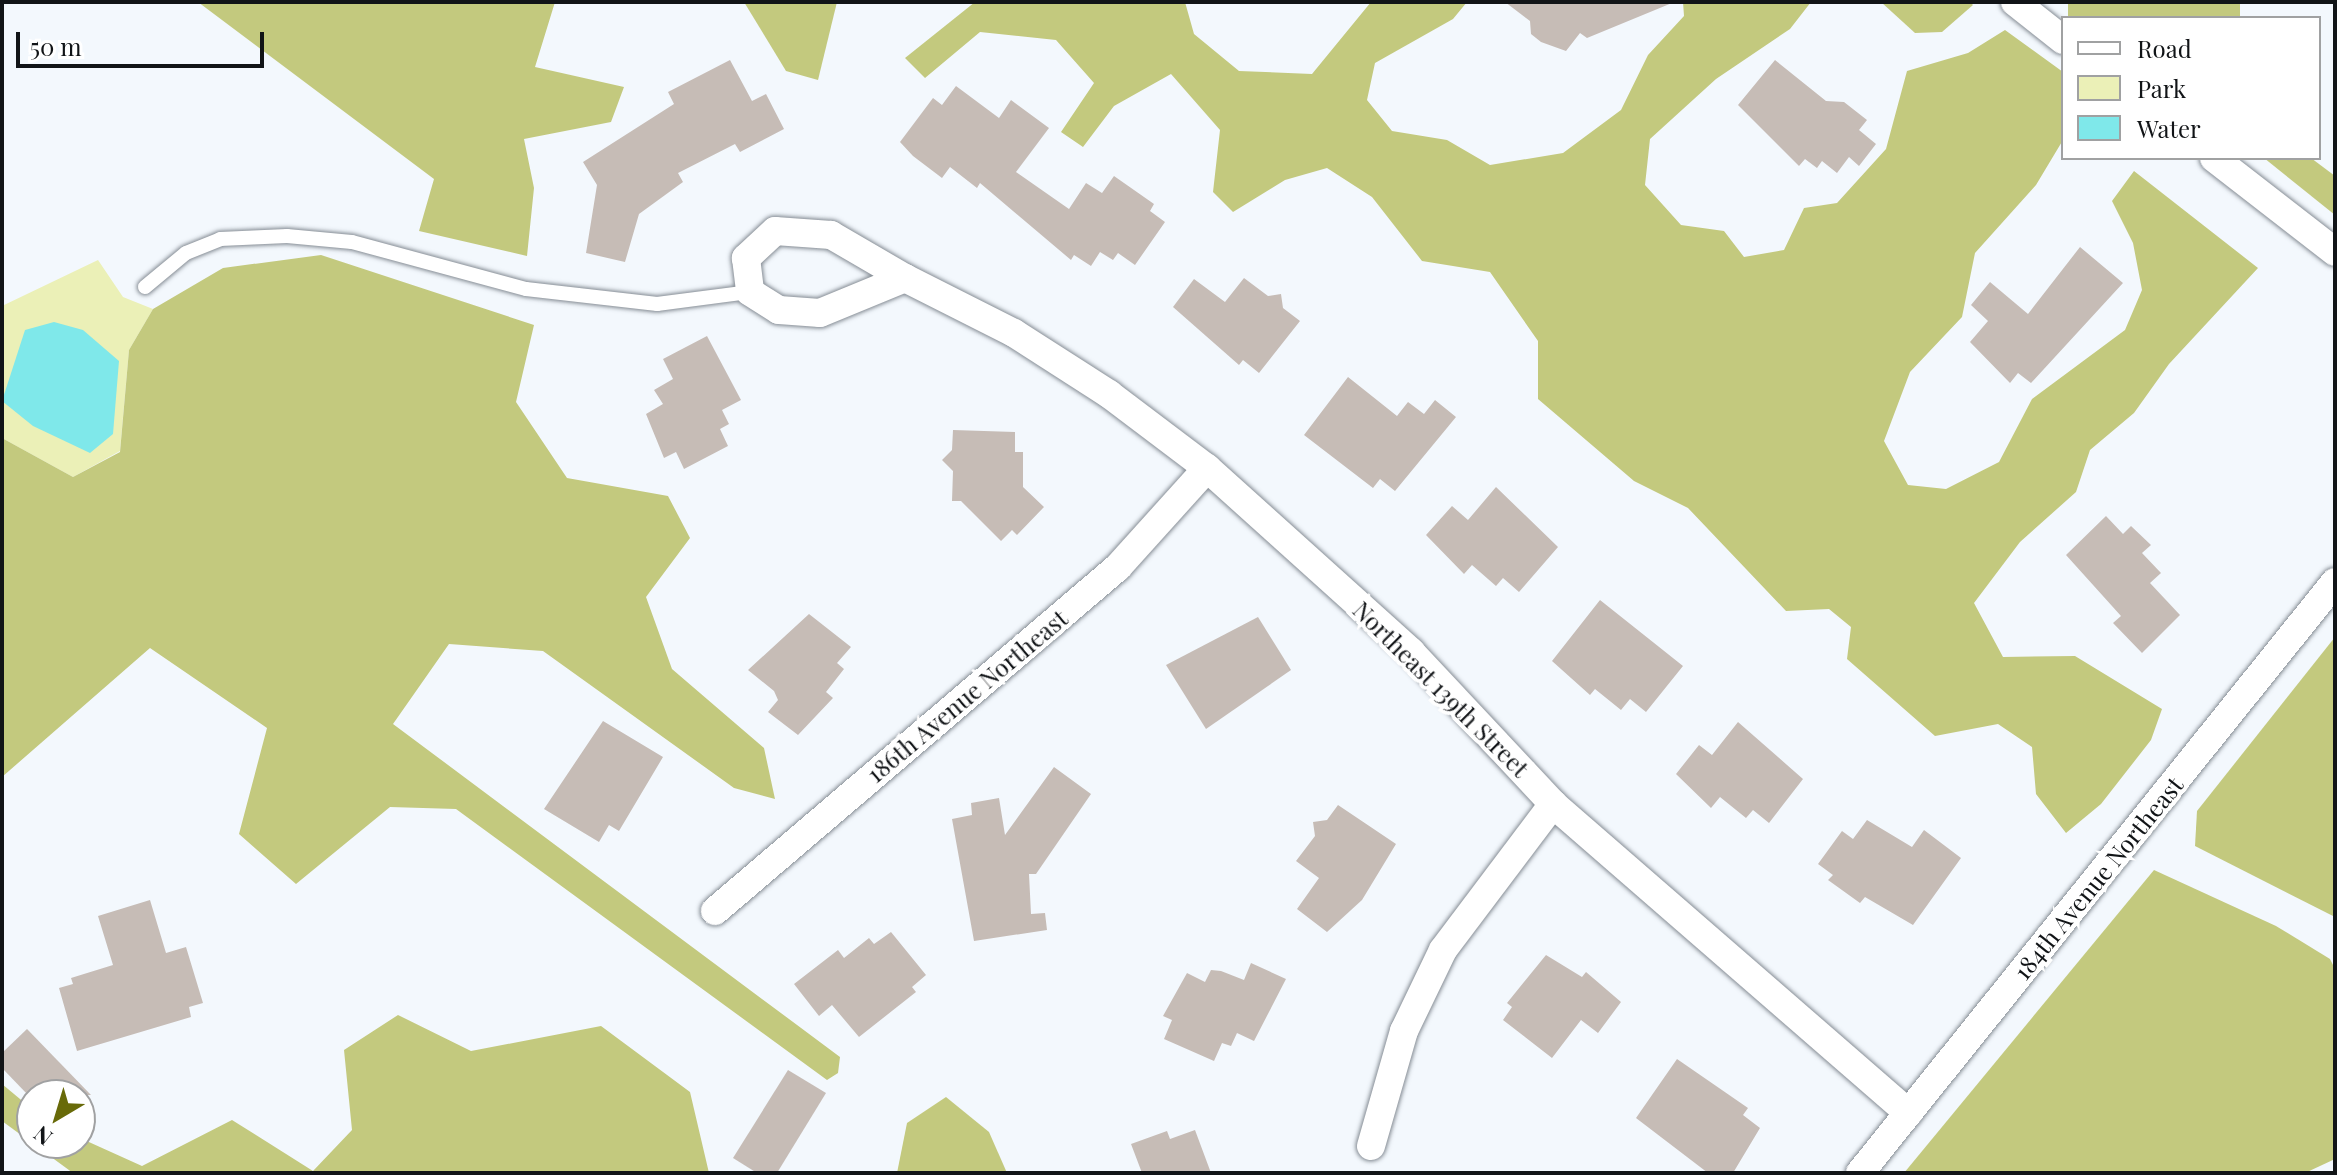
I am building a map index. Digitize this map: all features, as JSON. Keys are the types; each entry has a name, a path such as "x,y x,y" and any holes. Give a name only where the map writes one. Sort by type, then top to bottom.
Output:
{"street":[{"path":"2015,2 2061,38"},
{"path":"2217,160 2335,252"},
{"name":"Northeast 139th Street","path":"750,292 746,258 775,231 831,235 905,278 1014,333 1207,468 1411,652 1553,804 1909,1113"},
{"path":"750,292 779,310 820,313 905,278"},
{"name":"186th Avenue Northeast","path":"715,911 1118,567 1207,468"},
{"name":"184th Avenue Northeast","path":"1860,1173 2335,582"},
{"path":"1371,1146 1404,1031 1443,950 1553,804"}],"lane":[{"path":"145,287 186,253 220,239 287,236 352,242 526,289 657,304 750,292"}],"green space":[{"path":"198,2 555,2 535,67 624,87 611,122 524,139 534,188 527,256 419,231 434,179"},
{"path":"744,2 837,2 818,80 786,71"},
{"path":"975,2 1185,2 1194,34 1239,71 1312,74 1371,2 1467,2 1453,19 1375,63 1367,100 1392,131 1447,140 1490,165 1563,153 1621,110 1648,55 1684,16 1683,2 1811,2 1790,29 1716,79 1650,139 1645,185 1681,225 1724,231 1744,257 1784,250 1804,208 1837,203 1886,149 1907,71 1968,53 2005,30 2061,71 2061,143 2036,185 1975,253 1962,317 1910,372 1884,441 1908,485 1946,489 1999,462 2032,399 2125,330 2142,290 2133,243 2112,201 2134,171 2258,268 2169,364 2134,413 2090,450 2076,492 2020,542 1974,603 2003,657 2075,656 2162,709 2151,740 2101,804 2066,833 2036,794 2032,747 1998,724 1935,736 1847,659 1851,627 1829,609 1786,611 1688,508 1634,481 1538,399 1538,341 1490,272 1422,261 1372,197 1327,168 1285,180 1233,212 1213,192 1220,130 1171,74 1114,106 1083,147 1061,132 1094,83 1056,40 980,32 925,78 905,58"},
{"path":"1881,2 1970,2 1973,5 1942,32 1915,33"},
{"path":"2068,2 2240,2 2240,16 2068,16"},
{"path":"2266,160 2314,160 2335,176 2335,215"},
{"path":"321,255 534,325 516,402 567,478 668,496 690,538 646,597 672,669 764,748 775,799 734,788 543,651 449,644 393,724 840,1057 838,1073 827,1080 456,809 390,807 296,884 239,834 267,728 150,648 2,777 2,438 73,477 120,452 129,350 153,309 223,268"},
{"path":"98,260 123,297 153,309 129,350 120,451 73,477 2,438 2,306"},
{"path":"2335,637 2335,917 2195,846 2197,811"},
{"path":"2154,870 2276,926 2330,959 2335,969 2335,1159 2305,1173 1904,1173"},
{"path":"398,1015 471,1051 601,1026 690,1092 709,1173 73,1173 54,1159 96,1159 96,1145 142,1166 232,1120 313,1171 352,1130 344,1050"},
{"path":"2,1084 16,1096 16,1131 2,1121"},
{"path":"946,1097 989,1132 1007,1173 897,1173 907,1123"}],"water":[{"path":"54,322 83,330 119,361 113,434 90,453 33,426 2,401 25,330"}],"building":[{"path":"1505,2 1672,3 1587,38 1580,33 1566,51 1541,42 1531,34 1530,21"},
{"path":"730,60 752,101 766,94 784,129 740,152 735,144 678,173 683,182 639,214 625,262 586,253 597,185 583,162 674,104 668,92"},
{"path":"1775,60 1826,101 1844,102 1867,120 1859,130 1876,144 1859,166 1849,157 1837,173 1822,161 1817,168 1805,159 1799,166 1738,105"},
{"path":"956,86 999,118 1011,100 1049,128 1016,172 1069,209 1086,183 1102,193 1114,176 1154,204 1150,211 1165,222 1135,265 1118,253 1113,260 1100,252 1091,266 1074,255 1071,260 980,183 977,188 950,167 942,178 913,156 900,142 933,98 942,105"},
{"path":"2080,247 2123,283 2031,383 2018,373 2010,383 1970,342 1988,321 1971,305 1990,282 2028,314"},
{"path":"1244,278 1268,296 1281,294 1283,308 1300,321 1259,373 1243,360 1239,365 1173,307 1194,279 1225,302"},
{"path":"707,336 741,400 722,410 729,424 720,429 728,446 684,469 676,452 664,458 646,414 663,404 654,390 673,379 663,359"},
{"path":"1348,377 1397,416 1408,402 1424,414 1435,400 1456,417 1395,491 1380,479 1373,488 1304,435"},
{"path":"953,430 1015,432 1015,452 1023,452 1023,487 1044,507 1017,535 1012,530 1001,541 961,501 952,501 953,471 942,460 952,450"},
{"path":"1496,487 1558,547 1519,592 1503,578 1496,586 1472,565 1464,574 1426,535 1452,506 1468,520"},
{"path":"2106,516 2123,534 2131,526 2151,545 2142,553 2161,573 2150,583 2180,615 2142,653 2113,623 2121,616 2066,555"},
{"path":"1600,600 1683,666 1646,712 1630,699 1621,710 1595,689 1590,695 1552,661"},
{"path":"809,614 851,647 837,663 844,669 826,692 833,698 798,735 768,712 778,700 774,691 748,670"},
{"path":"1258,617 1291,670 1206,729 1166,665"},
{"path":"603,721 663,757 619,831 609,825 599,842 544,809"},
{"path":"1738,722 1803,779 1769,823 1753,810 1746,818 1720,797 1711,808 1676,774 1699,745 1712,755"},
{"path":"1054,767 1091,794 1036,874 1029,874 1031,914 1045,913 1047,930 974,941 952,819 972,815 971,803 999,798 1005,835"},
{"path":"1338,805 1396,844 1362,900 1327,932 1297,909 1319,878 1296,861 1315,836 1313,822 1327,820"},
{"path":"1867,820 1912,847 1924,830 1961,858 1913,925 1865,897 1860,903 1828,880 1833,875 1818,864 1842,831 1853,839"},
{"path":"150,900 166,953 186,947 203,1003 189,1007 191,1017 77,1051 59,988 73,984 71,978 113,965 98,916"},
{"path":"891,932 926,975 912,987 916,992 859,1037 832,1005 819,1016 794,984 838,950 844,958 869,938 874,944"},
{"path":"1546,955 1582,977 1586,972 1621,1002 1598,1033 1581,1020 1552,1058 1503,1020 1512,1007 1507,1003"},
{"path":"1251,963 1286,979 1254,1041 1237,1033 1231,1046 1222,1043 1214,1061 1164,1039 1172,1020 1163,1016 1187,973 1205,982 1211,970 1244,980"},
{"path":"27,1029 75,1079 16,1079 16,1083 2,1068 2,1053"},
{"path":"1677,1059 1748,1108 1743,1115 1760,1128 1733,1173 1708,1173 1636,1118"},
{"path":"788,1070 826,1093 777,1173 757,1173 733,1158"},
{"path":"1195,1130 1211,1173 1142,1173 1131,1144 1167,1131 1170,1139"}]}
